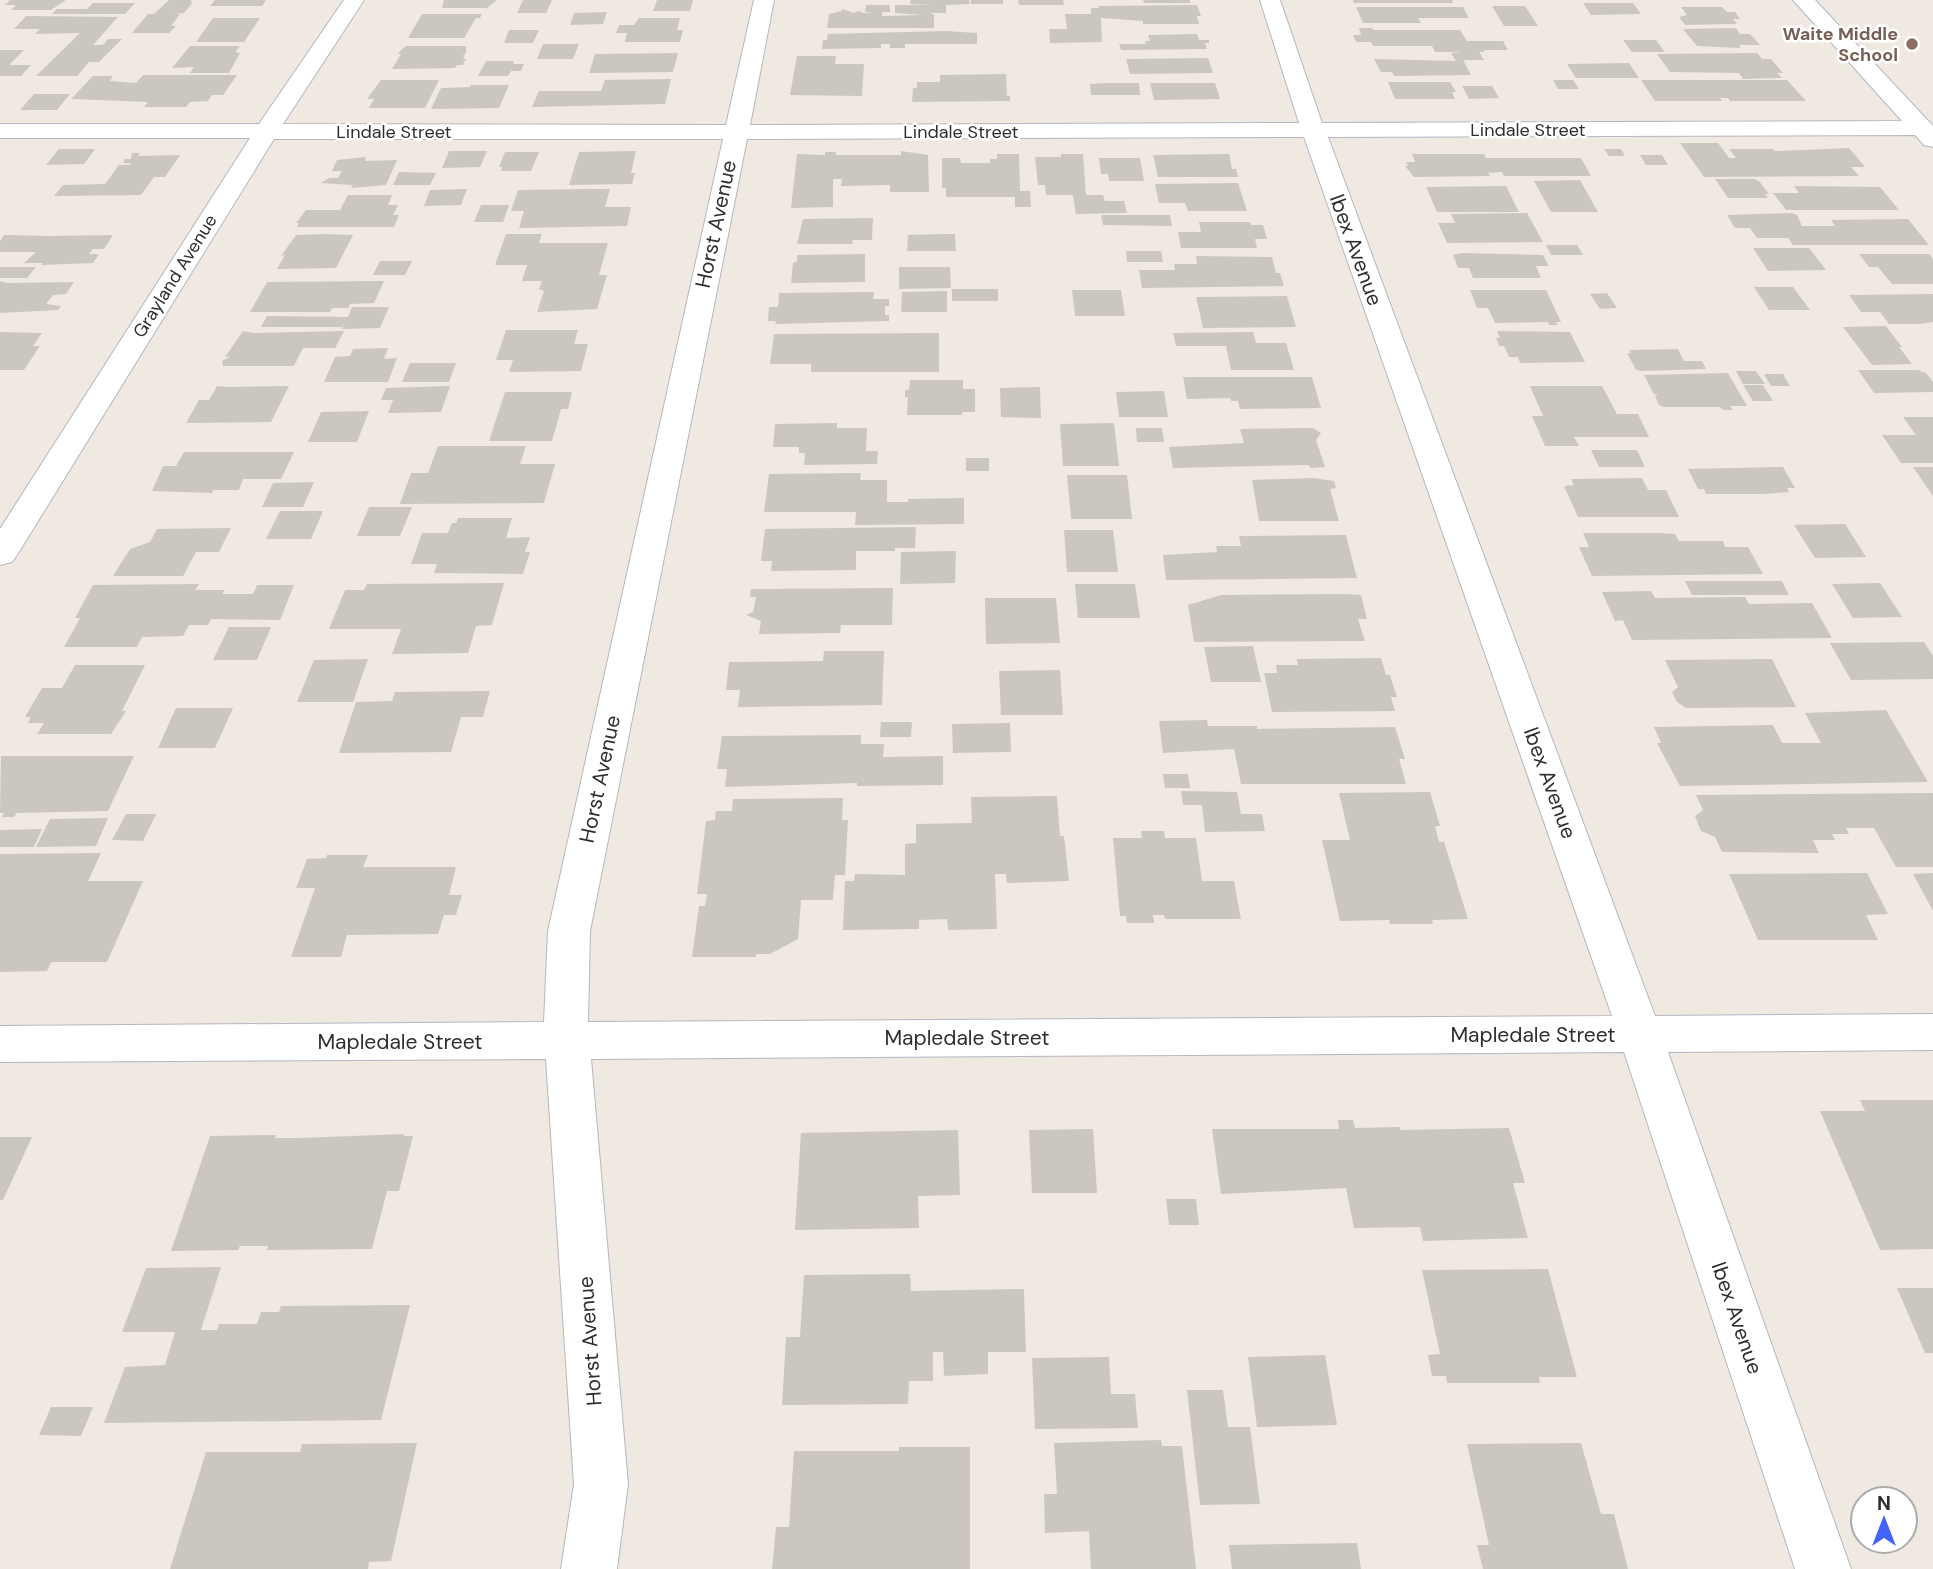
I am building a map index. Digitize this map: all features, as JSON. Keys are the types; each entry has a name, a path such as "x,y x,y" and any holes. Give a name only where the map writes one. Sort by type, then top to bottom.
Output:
{"street":[{"name":"Grayland Avenue","path":"0,555 266,132 354,0"},
{"name":"Horst Avenue","path":"589,1569 601,1484 573,1098 565,1041 563,982 569,931 764,0"},
{"name":"Ibex Avenue","path":"1270,0 1313,130 1640,1034 1823,1569"},
{"path":"1803,0 1928,134"},
{"name":"Lindale Street","path":"0,131 1313,130 1928,134"},
{"name":"Mapledale Street","path":"0,1044 1933,1032"}],"building":[{"path":"10,0 66,0 51,10 11,10 16,5 5,5"},
{"path":"169,0 193,2 184,13 173,14 180,14 171,26 176,26 169,33 132,33 148,14 154,14"},
{"path":"215,0 266,0 262,6 210,6"},
{"path":"444,0 497,0 487,8 442,8"},
{"path":"523,0 552,0 546,13 517,13"},
{"path":"657,0 693,0 690,11 653,11"},
{"path":"911,0 969,0 970,4 946,5 946,13 930,13 934,15 934,28 827,28 829,14 842,9 854,13 873,13 865,12 866,5 890,5 890,12 882,12 882,16 924,15 895,13 895,5 935,5 910,4"},
{"path":"971,0 1003,0 1003,4 971,4"},
{"path":"1018,0 1063,0 1064,5 1019,5"},
{"path":"1143,0 1190,0 1190,3 1144,3"},
{"path":"1353,0 1452,0 1453,3 1354,3"},
{"path":"93,3 135,3 125,14 52,14 57,9 87,9"},
{"path":"1583,3 1633,3 1641,14 1591,15"},
{"path":"1197,5 1201,16 1197,16 1199,24 1143,24 1143,21 1101,18 1102,42 1050,43 1049,29 1067,29 1065,14 1091,14 1091,8 1099,8 1098,6"},
{"path":"1492,6 1525,6 1538,26 1504,26"},
{"path":"1356,7 1463,7 1469,18 1418,18 1421,23 1363,23"},
{"path":"1681,7 1722,7 1727,12 1735,12 1740,19 1733,19 1737,24 1685,25 1679,17 1687,15"},
{"path":"607,12 603,24 570,25 574,13"},
{"path":"422,14 482,14 480,18 476,18 464,38 408,38"},
{"path":"26,16 118,17 93,45 103,45 108,39 122,39 99,62 89,62 77,76 36,76 80,33 35,34 40,29 14,29"},
{"path":"213,18 260,18 244,42 196,42"},
{"path":"639,18 680,18 677,30 683,30 680,42 625,42 627,33 616,33 619,25 634,25"},
{"path":"1359,28 1460,30 1467,41 1503,41 1508,50 1483,50 1485,52 1479,52 1484,60 1463,60 1471,75 1394,76 1392,72 1381,72 1374,59 1456,61 1451,53 1462,52 1435,52 1432,46 1373,46 1371,42 1356,42 1353,35 1361,35"},
{"path":"1736,28 1740,34 1750,34 1760,45 1739,45 1741,48 1697,46 1683,29"},
{"path":"509,30 539,30 533,43 504,43"},
{"path":"946,31 977,33 977,44 905,44 905,48 890,48 890,44 881,44 881,48 822,49 823,40 827,40 828,34"},
{"path":"1197,34 1199,40 1209,40 1209,43 1205,43 1207,49 1121,50 1119,44 1146,44 1145,41 1150,41 1148,35"},
{"path":"1623,40 1656,40 1665,52 1632,52"},
{"path":"543,44 579,44 573,59 537,59"},
{"path":"190,46 240,46 235,52 240,53 229,73 190,73 194,67 172,68"},
{"path":"406,46 466,46 466,53 462,55 465,55 463,59 466,59 463,65 457,65 455,68 392,69 401,54 398,54"},
{"path":"0,50 24,50 9,65 31,65 21,76 0,76"},
{"path":"678,53 673,72 589,73 595,54"},
{"path":"1757,53 1762,59 1771,59 1783,73 1777,73 1782,78 1743,79 1739,73 1670,72 1657,54"},
{"path":"797,56 836,56 835,64 864,64 862,96 790,95"},
{"path":"1208,58 1213,73 1130,74 1126,59"},
{"path":"486,61 514,61 513,64 524,64 521,71 511,71 508,76 478,76"},
{"path":"1629,63 1639,78 1576,78 1567,64"},
{"path":"1006,74 1007,96 1010,96 1010,101 912,102 913,88 917,88 917,82 940,82 940,75"},
{"path":"143,75 237,75 223,95 212,95 208,101 190,102 186,107 144,107 148,102 71,99 93,76 113,76 110,81 136,83"},
{"path":"671,79 665,104 532,107 539,91 601,91 605,80"},
{"path":"381,80 439,80 425,108 369,108 374,99 367,99"},
{"path":"1553,80 1573,80 1579,89 1558,89"},
{"path":"1641,80 1787,80 1806,101 1730,101 1728,98 1720,98 1722,101 1655,101"},
{"path":"1388,82 1450,82 1456,92 1452,92 1455,99 1395,99"},
{"path":"1139,83 1140,95 1091,95 1090,84"},
{"path":"1150,83 1215,83 1220,99 1154,100"},
{"path":"509,85 499,108 431,109 441,88"},
{"path":"1462,86 1492,86 1499,98 1469,99"},
{"path":"34,94 70,94 57,110 20,110"},
{"path":"1680,143 1718,143 1729,158 1736,158 1729,149 1775,151 1849,148 1865,167 1851,167 1859,176 1704,177"},
{"path":"59,149 95,149 84,164 46,165"},
{"path":"1604,149 1621,149 1625,156 1609,156"},
{"path":"449,151 487,151 480,167 442,168"},
{"path":"636,151 631,173 635,173 632,184 569,185 579,152"},
{"path":"901,151 928,155 929,192 890,192 890,185 841,186 842,179 833,179 833,207 791,208 797,154 825,155 825,152 836,152 836,155 901,155"},
{"path":"505,152 539,152 531,171 501,171 502,167 499,167"},
{"path":"132,153 140,153 138,156 180,155 165,177 154,177 141,195 54,196 63,185 105,184 119,165 131,163 123,163 125,159 131,159"},
{"path":"997,154 1019,154 1020,191 1030,191 1031,207 1015,207 1015,197 946,197 946,188 942,188 942,158 960,158 961,163 990,163 990,159 997,159"},
{"path":"1061,154 1083,154 1086,195 1103,195 1105,201 1124,201 1127,213 1076,214 1073,195 1046,195 1045,185 1038,185 1035,157 1061,157"},
{"path":"1229,154 1232,169 1236,169 1238,177 1158,177 1153,155"},
{"path":"1412,154 1484,154 1486,158 1581,158 1591,176 1504,176 1502,172 1488,173 1490,176 1414,177 1405,166 1408,166 1406,162 1415,162"},
{"path":"1640,155 1662,155 1668,165 1646,165"},
{"path":"366,157 365,161 397,160 386,185 351,188 353,185 321,183 329,178 338,178 342,171 332,171 337,160"},
{"path":"1099,158 1140,158 1144,181 1109,181 1108,174 1101,174"},
{"path":"399,172 436,173 430,185 393,185"},
{"path":"1715,179 1754,179 1759,181 1769,194 1765,194 1768,198 1728,198"},
{"path":"1580,180 1598,212 1551,212 1534,181"},
{"path":"1238,183 1247,211 1188,211 1185,203 1159,203 1155,184"},
{"path":"1506,186 1519,212 1437,212 1426,187"},
{"path":"1794,186 1880,187 1899,210 1786,210 1773,193 1799,193"},
{"path":"467,189 461,205 424,206 430,190"},
{"path":"610,189 605,207 631,207 627,226 519,228 524,211 511,211 518,190"},
{"path":"348,195 392,195 388,205 398,205 393,215 399,215 394,227 297,227 299,223 296,223 306,210 340,210"},
{"path":"481,205 509,205 503,222 474,222"},
{"path":"1527,213 1543,242 1447,243 1438,223 1455,223 1451,214"},
{"path":"1101,215 1170,215 1172,226 1103,225"},
{"path":"1727,215 1797,215 1802,226 1835,226 1831,220 1908,219 1929,245 1793,245 1788,238 1757,238 1750,228 1735,228"},
{"path":"873,218 872,240 852,240 853,244 797,244 803,219"},
{"path":"1199,222 1250,222 1251,225 1263,225 1267,239 1255,239 1257,248 1181,248 1178,232 1201,232"},
{"path":"506,234 542,234 539,243 608,243 599,275 607,275 597,309 537,312 544,291 539,289 542,281 522,281 527,265 495,265"},
{"path":"955,234 956,251 907,251 908,235"},
{"path":"4,235 113,235 104,249 93,249 89,254 99,254 93,263 41,265 43,263 24,263 36,252 0,252 0,241"},
{"path":"296,235 353,235 336,268 277,269 285,255 281,256"},
{"path":"1546,245 1577,245 1583,255 1551,255"},
{"path":"1753,248 1809,248 1826,270 1768,271"},
{"path":"1126,251 1161,251 1163,262 1127,262"},
{"path":"865,254 865,282 791,283 793,263 797,262 797,255"},
{"path":"1859,254 1929,254 1933,259 1933,284 1892,284 1878,267 1869,267"},
{"path":"1453,255 1543,255 1549,266 1536,266 1541,278 1473,278 1469,268 1458,268"},
{"path":"1196,256 1272,257 1276,273 1280,273 1284,286 1142,288 1139,270 1175,270 1174,264 1197,264"},
{"path":"380,261 412,261 405,275 373,275"},
{"path":"0,267 36,267 27,278 0,278"},
{"path":"899,267 950,267 951,288 899,289"},
{"path":"0,281 74,282 66,294 53,295 46,304 61,306 58,310 0,313"},
{"path":"384,281 374,303 350,304 348,308 332,308 330,312 250,312 267,282"},
{"path":"1754,287 1793,287 1810,310 1769,310"},
{"path":"952,289 998,289 998,301 952,301"},
{"path":"1072,290 1121,290 1125,316 1075,316"},
{"path":"1470,290 1546,290 1561,322 1556,322 1558,325 1549,325 1548,322 1495,323 1488,308 1477,308"},
{"path":"947,291 947,312 901,312 902,292"},
{"path":"874,292 873,299 889,299 889,306 885,306 885,315 889,315 889,321 775,324 776,321 768,321 769,307 778,307 779,293"},
{"path":"1607,293 1617,308 1600,309 1590,294"},
{"path":"1933,294 1933,322 1920,324 1889,324 1880,312 1861,312 1849,295"},
{"path":"1287,296 1296,327 1203,328 1196,297"},
{"path":"352,307 389,307 380,328 342,329 345,320 342,327 261,327 267,316 348,317"},
{"path":"1886,326 1912,364 1872,365 1843,327"},
{"path":"506,330 578,330 574,344 588,344 581,371 509,372 513,360 496,360"},
{"path":"243,331 344,331 335,348 303,348 294,366 223,366 222,361 231,356 225,357"},
{"path":"1497,331 1570,332 1585,362 1520,363 1518,357 1509,357 1504,346 1499,346"},
{"path":"0,332 42,333 33,346 40,346 24,370 0,370"},
{"path":"1253,332 1256,343 1286,343 1294,370 1231,370 1226,346 1176,346 1173,333"},
{"path":"939,333 939,372 811,372 811,364 770,364 774,334"},
{"path":"388,348 384,359 397,358 388,382 324,382 335,357 350,356 353,349"},
{"path":"1678,349 1684,361 1702,361 1706,369 1636,370 1627,353 1631,353 1629,350"},
{"path":"410,363 456,363 449,382 402,382"},
{"path":"1858,370 1918,370 1926,373 1933,382 1933,392 1874,393"},
{"path":"1736,371 1756,371 1765,384 1743,384"},
{"path":"1728,373 1747,406 1730,406 1733,410 1723,410 1720,407 1664,407 1659,405 1655,396 1658,396 1653,393 1644,375"},
{"path":"1764,374 1783,374 1790,386 1771,386"},
{"path":"1183,377 1312,377 1321,408 1240,409 1238,401 1231,401 1230,398 1187,399"},
{"path":"910,380 963,380 963,389 975,389 975,412 962,412 962,415 907,415 908,397 905,397 905,390 909,390"},
{"path":"1743,385 1763,385 1773,401 1753,401"},
{"path":"217,386 289,386 271,422 186,423 199,400 209,400"},
{"path":"450,386 441,412 388,413 393,400 381,400 386,388"},
{"path":"1530,386 1602,386 1617,414 1638,414 1649,437 1574,437 1579,446 1545,446 1532,416 1543,416"},
{"path":"1040,387 1041,418 1001,417 1000,388"},
{"path":"1164,391 1168,417 1119,417 1116,392"},
{"path":"505,392 572,392 568,409 561,409 552,441 489,441"},
{"path":"369,411 357,442 308,442 321,412"},
{"path":"1903,417 1933,417 1933,463 1901,463 1882,435 1916,435"},
{"path":"837,423 837,428 867,428 866,451 878,451 877,464 804,465 805,453 799,453 799,447 773,447 775,424"},
{"path":"1114,423 1119,466 1063,466 1060,424"},
{"path":"1136,428 1162,428 1164,442 1137,442"},
{"path":"1313,428 1321,433 1316,440 1325,467 1311,468 1309,465 1173,468 1169,447 1244,443 1240,429"},
{"path":"438,446 526,446 520,464 555,464 544,503 400,504 411,473 428,473"},
{"path":"1591,450 1637,450 1645,467 1599,467"},
{"path":"184,452 294,452 281,479 243,479 239,490 213,490 212,493 152,491 163,466 176,466"},
{"path":"966,458 989,458 989,471 966,471"},
{"path":"1783,467 1795,488 1787,488 1789,492 1764,494 1706,494 1704,489 1698,489 1688,469"},
{"path":"1913,467 1933,467 1933,496"},
{"path":"861,473 860,480 887,480 887,502 964,498 964,524 855,525 856,512 764,512 769,474"},
{"path":"1067,475 1127,475 1132,519 1071,519"},
{"path":"1313,478 1334,481 1336,488 1330,489 1339,521 1259,521 1252,480"},
{"path":"1642,478 1648,490 1666,490 1679,517 1578,517 1564,486 1574,485 1571,479"},
{"path":"314,482 303,507 262,507 273,483"},
{"path":"369,507 412,507 400,536 357,536"},
{"path":"280,511 323,511 311,539 266,539"},
{"path":"458,518 512,518 506,538 530,537 525,552 530,552 523,574 434,573 437,564 411,564 422,533 448,533 452,523 456,523"},
{"path":"1845,524 1866,557 1815,558 1794,525"},
{"path":"916,527 915,548 856,551 856,570 771,571 772,561 761,561 765,529"},
{"path":"231,528 219,552 196,552 183,576 113,576 130,549 150,542 157,529"},
{"path":"1064,530 1113,530 1118,572 1067,572"},
{"path":"1583,533 1660,533 1675,534 1679,541 1723,541 1725,547 1748,547 1763,574 1592,576 1579,547 1589,547"},
{"path":"1346,535 1357,578 1166,580 1163,555 1217,552 1216,546 1241,546 1239,536"},
{"path":"956,551 955,583 900,584 901,552"},
{"path":"1685,581 1782,581 1789,595 1692,595"},
{"path":"504,583 492,625 476,626 468,653 392,654 401,629 329,629 345,590 364,590 367,584"},
{"path":"1880,583 1902,617 1853,618 1832,584"},
{"path":"199,584 195,590 225,590 222,594 253,594 257,585 294,585 280,620 211,619 208,625 189,625 183,636 142,637 137,647 64,647 80,618 75,618 93,585"},
{"path":"1075,584 1135,584 1140,618 1078,618"},
{"path":"893,588 892,625 841,625 840,633 759,634 761,621 746,615 753,612 756,597 750,597 751,589"},
{"path":"1651,591 1655,598 1745,597 1749,604 1812,603 1832,638 1632,640 1623,620 1615,621 1602,592"},
{"path":"1221,595 1361,595 1367,619 1358,619 1365,641 1194,642 1188,605"},
{"path":"985,598 1056,598 1060,643 986,644"},
{"path":"229,627 271,627 257,660 213,660"},
{"path":"1924,642 1933,656 1933,679 1851,680 1830,643"},
{"path":"1253,646 1261,682 1211,682 1204,647"},
{"path":"824,651 884,651 882,705 738,707 740,690 726,690 729,662 823,661"},
{"path":"1381,658 1397,697 1391,697 1395,711 1272,712 1264,673 1277,673 1276,665 1298,665 1297,659"},
{"path":"368,659 353,702 297,702 314,660"},
{"path":"1772,659 1796,707 1686,708 1677,702 1672,692 1678,687 1665,660"},
{"path":"75,665 145,665 122,711 126,711 111,734 37,734 44,723 28,723 31,717 25,717 42,688 62,688"},
{"path":"1060,670 1063,715 1001,715 999,671"},
{"path":"490,691 483,717 461,717 451,752 339,753 356,702 392,701 395,692"},
{"path":"176,708 233,708 215,748 158,748"},
{"path":"1886,710 1928,782 1680,786 1657,743 1661,743 1654,727 1773,725 1782,743 1821,743 1805,713"},
{"path":"1207,720 1208,726 1257,726 1257,729 1395,727 1405,759 1399,759 1406,784 1241,784 1234,749 1163,753 1159,721"},
{"path":"881,722 912,722 911,737 880,737"},
{"path":"1010,723 1011,752 953,753 952,724"},
{"path":"861,735 861,744 884,744 883,757 943,756 943,785 857,786 857,783 725,787 727,769 717,769 722,736"},
{"path":"1,756 134,756 108,811 17,813 14,817 2,817"},
{"path":"1163,774 1188,774 1190,788 1165,788"},
{"path":"1181,791 1237,792 1241,814 1262,814 1265,831 1205,832 1202,805 1183,805"},
{"path":"1430,792 1440,826 1435,826 1439,842 1444,842 1468,919 1432,920 1433,924 1390,924 1389,920 1340,921 1322,840 1350,840 1339,793"},
{"path":"1933,793 1933,867 1896,867 1874,828 1846,828 1849,834 1832,834 1835,840 1813,840 1819,853 1722,852 1715,837 1701,831 1695,816 1703,810 1696,795"},
{"path":"1057,796 1060,836 1064,836 1069,881 1007,883 1006,874 995,874 997,929 948,930 947,919 919,920 919,929 843,930 845,881 854,881 855,874 905,875 905,844 916,843 916,824 972,823 971,797"},
{"path":"843,798 842,820 848,820 845,875 835,875 833,900 801,900 798,939 770,954 756,954 756,957 692,957 699,906 705,906 707,894 697,894 706,821 715,820 716,811 732,811 733,799"},
{"path":"126,814 156,814 143,841 112,840"},
{"path":"108,818 96,846 36,847 50,819"},
{"path":"42,829 34,847 0,847 0,830"},
{"path":"1141,831 1164,831 1165,838 1196,838 1202,881 1234,881 1241,919 1165,919 1164,915 1153,915 1154,923 1127,923 1126,916 1120,916 1113,838 1142,838"},
{"path":"101,853 88,881 143,881 107,962 51,962 47,971 0,972 0,854"},
{"path":"327,855 368,855 363,867 456,867 449,895 462,895 456,915 444,915 438,934 347,935 341,957 291,957 315,888 296,888 307,859 326,858"},
{"path":"1867,873 1888,914 1866,915 1878,940 1758,940 1729,874"},
{"path":"1933,873 1933,911 1913,874"},
{"path":"1860,1100 1933,1100 1933,1249 1880,1250 1820,1111 1865,1111"},
{"path":"1338,1120 1353,1120 1355,1128 1509,1128 1525,1183 1513,1183 1528,1238 1423,1241 1420,1227 1354,1228 1346,1188 1221,1194 1212,1129 1339,1129"},
{"path":"1093,1129 1097,1193 1032,1193 1029,1130"},
{"path":"958,1130 960,1195 918,1196 919,1228 795,1230 801,1133"},
{"path":"404,1134 403,1136 413,1136 399,1191 387,1191 372,1249 267,1250 268,1246 240,1246 238,1250 171,1251 210,1136 276,1135 275,1138 301,1138"},
{"path":"0,1137 32,1137 3,1200 0,1200"},
{"path":"1166,1199 1196,1199 1199,1225 1169,1225"},
{"path":"221,1267 201,1330 217,1330 219,1324 257,1324 261,1312 279,1312 281,1306 410,1305 381,1420 104,1423 125,1367 165,1365 175,1332 122,1332 146,1268"},
{"path":"1548,1269 1577,1377 1539,1377 1540,1383 1447,1383 1446,1376 1432,1376 1428,1355 1440,1354 1422,1270"},
{"path":"910,1274 911,1291 1024,1289 1026,1352 988,1352 988,1374 944,1376 943,1352 933,1352 933,1381 909,1381 908,1404 782,1405 786,1337 800,1337 804,1275"},
{"path":"1897,1288 1933,1288 1933,1353 1925,1353"},
{"path":"1325,1355 1337,1425 1257,1427 1248,1357"},
{"path":"1109,1357 1111,1394 1135,1394 1138,1428 1035,1429 1032,1358"},
{"path":"1187,1390 1223,1390 1228,1427 1250,1427 1260,1504 1200,1505"},
{"path":"51,1407 93,1407 81,1436 39,1435"},
{"path":"1161,1440 1162,1446 1182,1446 1196,1569 1091,1569 1089,1531 1045,1533 1044,1494 1057,1494 1054,1443"},
{"path":"417,1443 391,1561 369,1562 368,1569 170,1569 206,1452 300,1452 302,1444"},
{"path":"1581,1443 1601,1514 1614,1514 1628,1569 1483,1569 1477,1545 1489,1545 1467,1444"},
{"path":"899,1447 970,1447 970,1569 772,1569 776,1527 789,1527 794,1451 899,1451"},
{"path":"1357,1543 1361,1569 1232,1569 1229,1545"}],"place":[{"name":"Waite Middle School","path":"1912,44"}]}
